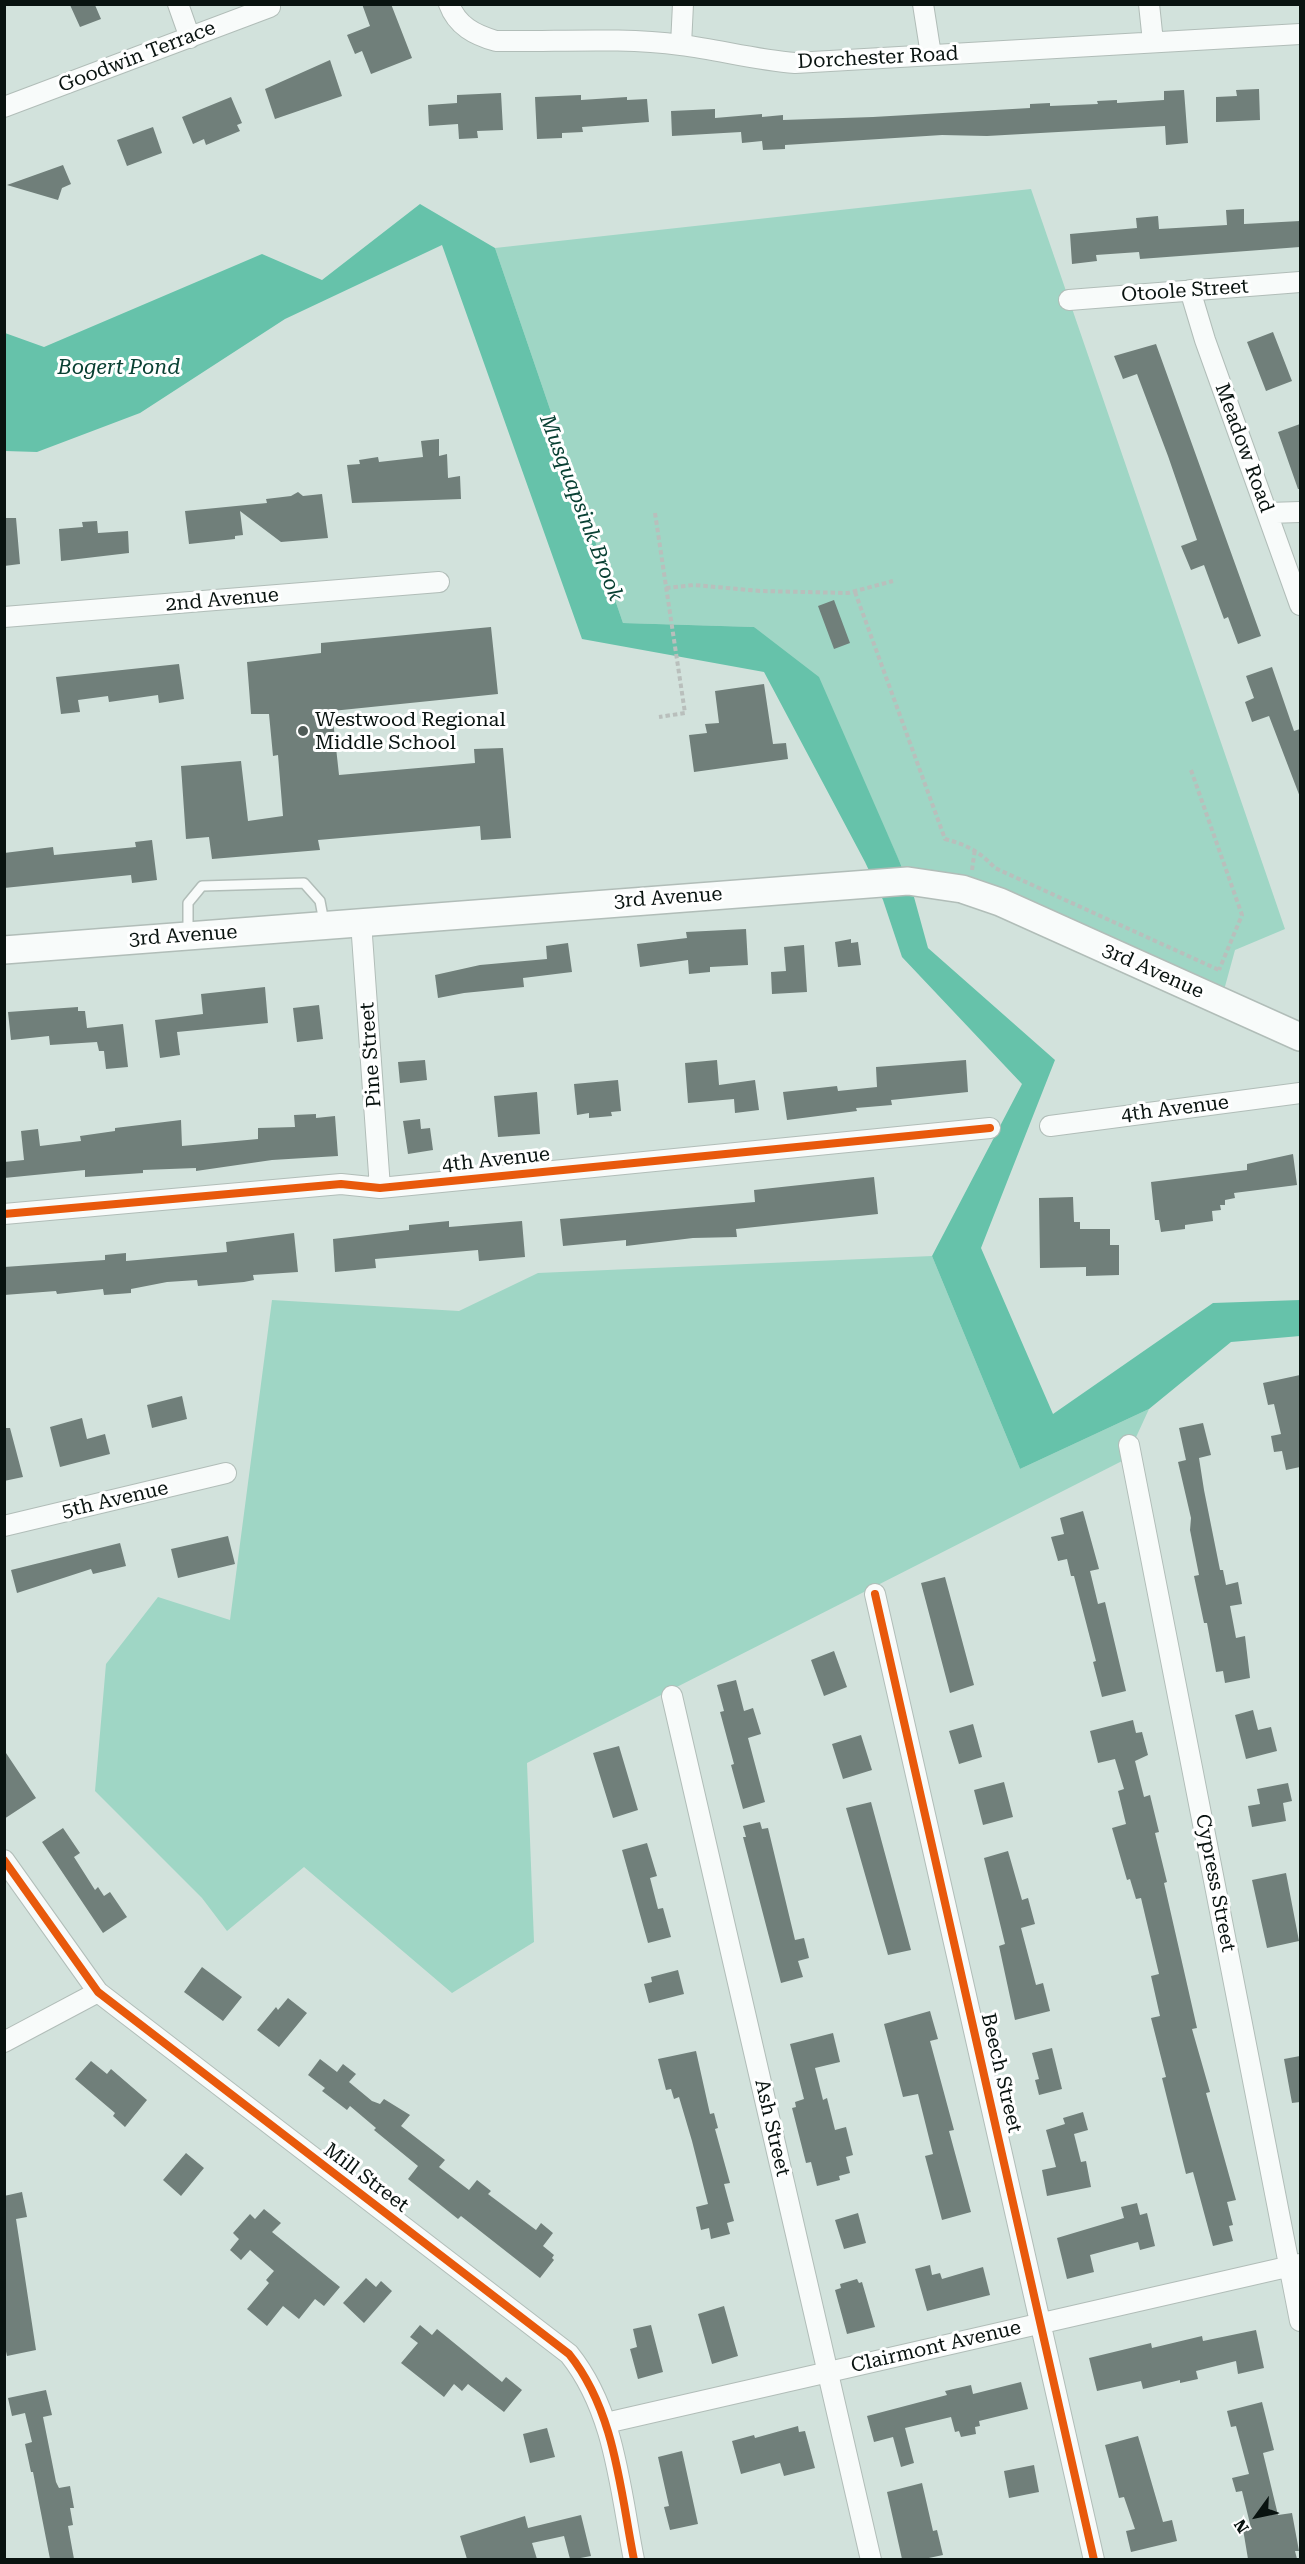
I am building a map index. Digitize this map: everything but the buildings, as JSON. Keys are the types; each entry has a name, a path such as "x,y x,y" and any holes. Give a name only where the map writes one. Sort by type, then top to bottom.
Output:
{"main road":[{"name":"3rd Avenue","path":"4,950 870,882 908,881 962,889 1000,902 1300,1037"}],"street":[{"path":"177,4 190,38"},
{"name":"Dorchester Road","path":"449,4 462,24 478,36 496,41 681,45 758,60 795,63 1300,34"},
{"path":"681,45 683,4"},
{"path":"923,4 931,56"},
{"path":"1149,4 1153,42"},
{"name":"Goodwin Terrace","path":"4,107 270,8"},
{"name":"Otoole Street","path":"1069,300 1300,282"},
{"name":"Meadow Road","path":"1190,290 1205,340 1300,605"},
{"path":"1268,513 1300,512"},
{"name":"2nd Avenue","path":"4,617 439,582"},
{"name":"Pine Street","path":"362,922 380,1188"},
{"name":"4th Avenue","path":"1050,1126 1300,1093"},
{"name":"4th Avenue","path":"4,1214 341,1184 380,1188 990,1128"},
{"name":"Cypress Street","path":"1129,1445 1295,2265 1300,2321"},
{"name":"5th Avenue","path":"4,1526 226,1473"},
{"name":"Beech Street","path":"875,1594 1094,2559"},
{"name":"Ash Street","path":"672,1696 871,2559"},
{"name":"Mill Street","path":"4,1860 98,1992 569,2354 596,2394 606,2423 633,2559"},
{"path":"4,2042 98,1992"},
{"name":"Clairmont Avenue","path":"606,2423 1295,2265"}],"lane":[{"path":"188,935 188,903 202,886 304,883 320,901 325,924"}],"path":[{"path":"655,513 684,713 659,717"},
{"path":"666,588 694,585 760,591 855,592 893,581"},
{"path":"855,592 945,839 968,845 980,852 995,868 1219,970"},
{"path":"1191,770 1242,915 1208,995"}],"shaded area":[{"path":"1031,189 1285,929 1235,950 1221,1001 908,881 888,836 754,627 623,623 495,248"},
{"path":"932,1256 1020,1469 1149,1409 1126,1459 527,1763 534,1942 452,1993 304,1867 227,1931 202,1898 95,1791 106,1664 158,1597 230,1620 272,1300 459,1311 538,1273"}],"water":[{"name":"Bogert Pond","path":"420,204 495,248 623,623 754,627 819,677 914,897 928,948 1055,1060 981,1248 1053,1414 1213,1303 1300,1300 1300,1336 1231,1342 1149,1409 1020,1469 932,1256 1022,1084 902,957 883,900 865,862 764,672 582,639 442,245 285,319 140,413 37,452 5,451 5,333 44,347 262,254 322,280"}],"cycle path":[{"path":"4,1214 341,1184 380,1188 990,1128"},
{"path":"875,1594 1094,2560"},
{"path":"4,1860 98,1992 569,2354 597,2400 606,2426 619,2479 634,2560"}],"place":[{"name":"Westwood Regional Middle School","path":"303,731"}],"water label":[{"name":"Musquapsink Brook","path":"581,508"}]}
